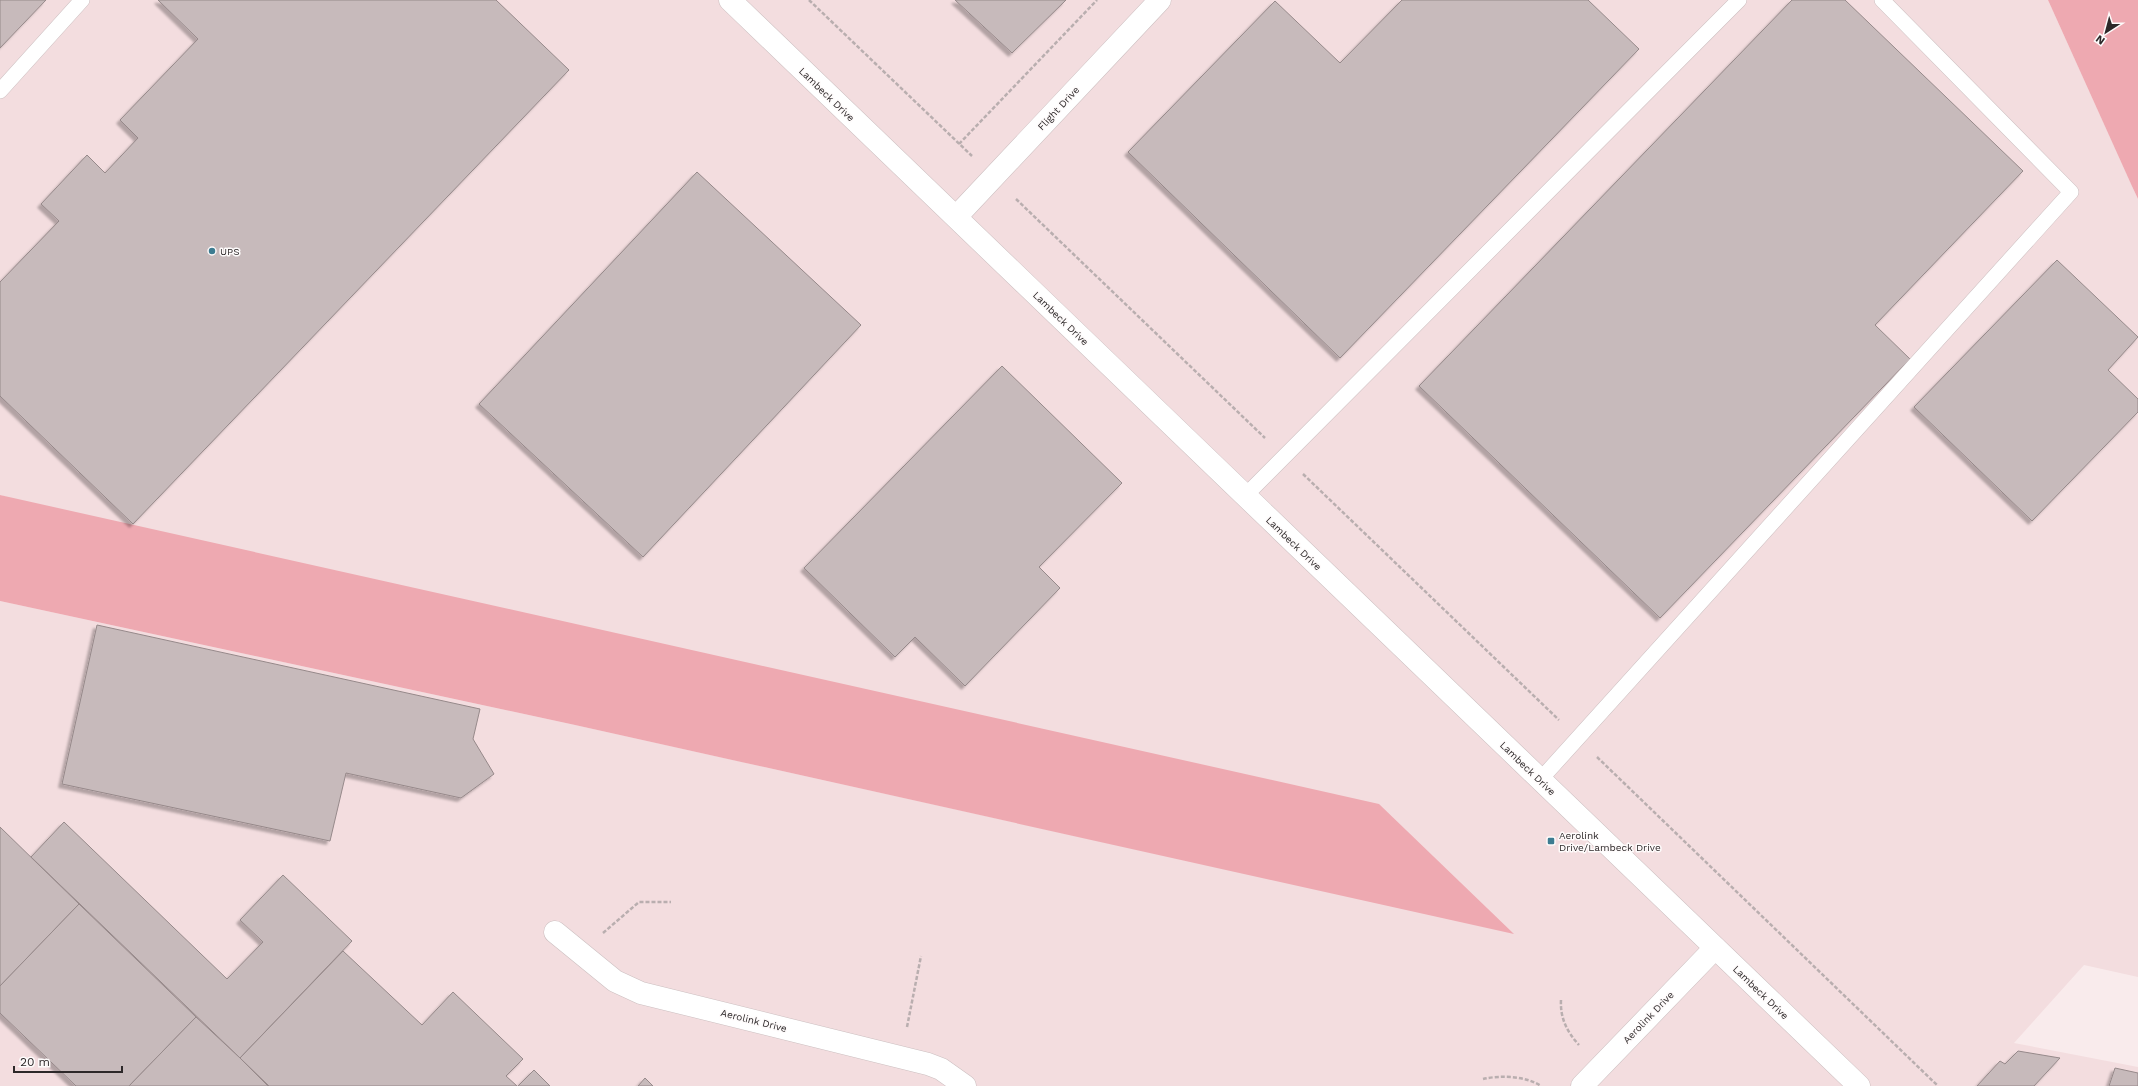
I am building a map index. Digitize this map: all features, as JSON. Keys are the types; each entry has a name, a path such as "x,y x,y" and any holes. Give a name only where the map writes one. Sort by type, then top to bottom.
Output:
{"street":[{"name":"Lambeck Drive","path":"730,0 1859,1086"},
{"name":"Flight Drive","path":"956,217 1160,0"},
{"name":"Aerolink Drive","path":"555,932 615,981 641,993 902,1057 941,1069 965,1086"},
{"name":"Aerolink Drive","path":"1582,1086 1715,948"}],"lane":[{"path":"0,91 82,0"},
{"path":"1245,496 1740,0"},
{"path":"1540,780 2071,192 1882,0"}],"path":[{"path":"809,0 1938,1086"},
{"path":"959,144 1097,0"},
{"path":"580,953 638,902 671,902"},
{"path":"902,1057 921,956"},
{"path":"1561,1000 1560,1012 1563,1021 1576,1042 1600,1067"},
{"path":"1483,1079 1495,1076 1532,1081 1541,1086"}],"shaded area":[{"path":"0,0 2048,0 2138,199 2138,977 2084,965 2014,1043 2138,1067 2138,1086 0,1086 0,601 575,725 1513,933 0,495"},
{"path":"2048,0 2138,0 2138,199 2131,184"},
{"path":"0,495 1379,804 1514,934 575,725 0,601"}],"building":[{"path":"0,0 46,0 0,48"},
{"name":"UPS","path":"158,0 496,0 569,70 133,524 0,396 0,282 59,221 41,204 87,155 105,173 138,138 120,120 198,39"},
{"path":"955,0 1066,0 1012,53"},
{"path":"1402,0 1588,0 1639,49 1340,358 1128,152 1275,1 1340,63"},
{"path":"1792,0 1845,0 2023,171 1875,325 1910,359 1660,618 1419,386"},
{"path":"697,172 861,325 643,557 479,404"},
{"path":"2057,260 2138,337 2108,370 2138,399 2138,412 2032,521 1914,407"},
{"path":"1002,366 1122,483 1039,567 1060,588 965,686 915,637 895,657 804,568"},
{"path":"97,625 480,709 473,739 494,774 461,798 346,773 330,841 62,784"},
{"path":"64,822 227,979 263,942 240,920 283,875 352,941 240,1058 31,857"},
{"path":"0,827 79,904 0,986"},
{"path":"79,904 196,1017 129,1086 76,1086 0,1013 0,986"},
{"path":"343,951 422,1025 453,992 523,1059 506,1076 517,1086 269,1086 240,1058"},
{"path":"196,1017 240,1058 268,1086 129,1086"},
{"path":"2018,1051 2060,1058 2034,1086 1977,1086 2000,1061 2005,1064"},
{"path":"2115,1068 2138,1073 2138,1086 2109,1086"},
{"path":"534,1070 550,1086 518,1086"},
{"path":"645,1078 653,1086 638,1086"}],"place":[{"name":"UPS","path":"212,251"},
{"name":"Aerolink Drive/Lambeck Drive","path":"1551,841"}]}
